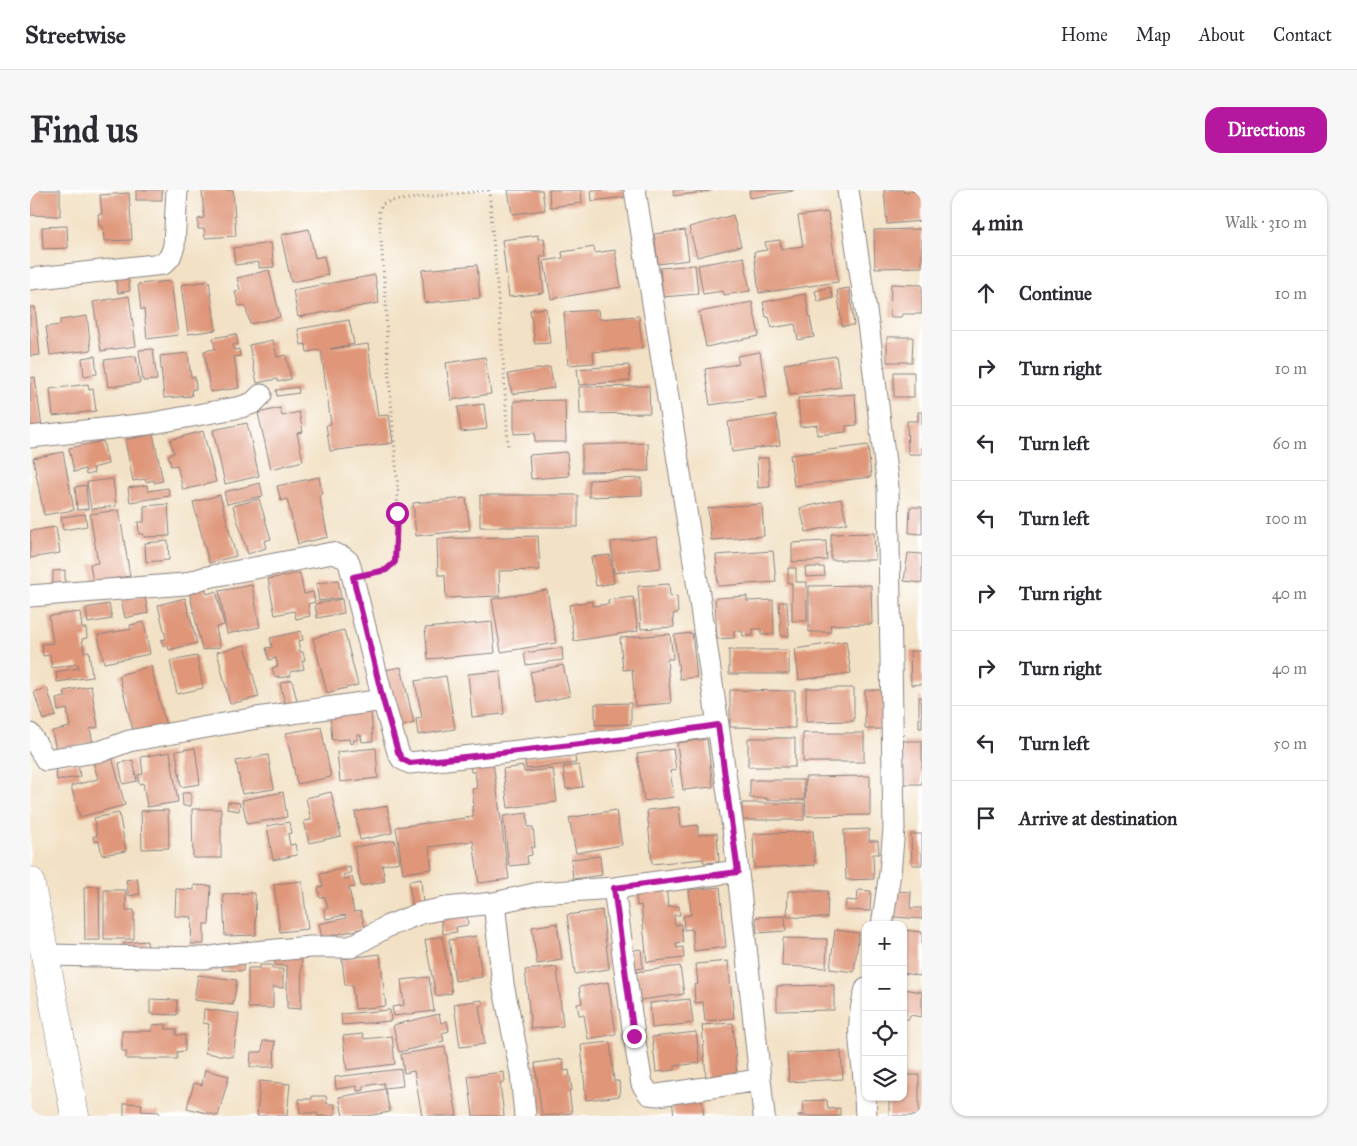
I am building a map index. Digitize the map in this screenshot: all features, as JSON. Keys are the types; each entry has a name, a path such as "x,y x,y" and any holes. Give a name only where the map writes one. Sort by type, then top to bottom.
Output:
{"street":[{"path":"30,279 162,264 170,257 174,246 177,190"},
{"path":"635,190 718,725 738,872 764,1116"},
{"path":"848,190 869,331 888,488 894,829 883,921"},
{"path":"30,437 148,424 253,403 262,395"},
{"path":"30,596 184,584 212,576 332,554 343,557 349,562 383,700 398,752 402,759 410,763 625,739 718,725"},
{"path":"30,734 46,760 102,751 129,741 257,718 383,700"},
{"path":"45,955 205,958 310,947 351,947 388,926 421,914 446,908 494,903 539,893 614,888 738,872"},
{"path":"30,881 74,1116"},
{"path":"614,888 642,1084 649,1094 658,1095 759,1080"},
{"path":"494,903 503,984 520,1073 525,1116"},
{"path":"862,1001 859,1041 866,1116"}],"path":[{"path":"353,577 386,570 395,562 397,550 398,491 380,234 382,204 391,201 489,190 504,370 508,448"}],"building":[{"path":"30,190 60,190 60,216 30,215"},
{"path":"136,190 162,190 162,200 136,200"},
{"path":"233,190 236,236 205,238 204,229 198,229 198,219 204,218 202,191"},
{"path":"508,190 542,190 545,210 512,214"},
{"path":"549,190 581,190 582,203 550,207"},
{"path":"591,190 624,190 625,197 592,201"},
{"path":"673,190 710,190 710,191 674,196"},
{"path":"749,190 793,190 793,191 750,198"},
{"path":"884,190 903,190 903,192 922,190 922,221 887,224"},
{"path":"129,193 132,240 104,241 103,226 99,226 98,214 102,214 100,195"},
{"path":"828,212 838,282 759,293 754,252 767,250 765,242 780,240 781,249 803,246 798,216"},
{"path":"733,215 741,246 697,257 689,227"},
{"path":"67,226 68,248 43,249 42,227"},
{"path":"309,229 315,258 324,256 328,275 291,282 281,235"},
{"path":"922,229 922,267 875,268 874,230"},
{"path":"685,230 689,260 658,264 654,234"},
{"path":"538,235 538,239 544,238 546,256 540,256 544,293 509,297 502,240"},
{"path":"271,243 274,267 259,268 259,262 235,265 233,248"},
{"path":"594,247 595,253 615,250 621,287 551,299 544,261 563,258 562,252"},
{"path":"744,257 750,291 724,295 723,291 703,294 698,265"},
{"path":"477,265 480,298 425,303 422,270"},
{"path":"695,265 698,294 663,297 660,268"},
{"path":"269,270 280,317 250,324 245,305 239,306 235,292 240,290 237,278"},
{"path":"128,275 130,291 118,293 115,277"},
{"path":"375,275 379,303 298,317 293,290"},
{"path":"171,281 178,335 147,339 144,309 141,310 138,284"},
{"path":"209,281 216,330 188,334 181,285"},
{"path":"891,284 922,285 922,314 902,314 901,317 890,317"},
{"path":"830,287 833,298 818,302 815,291"},
{"path":"849,288 854,325 842,326 837,290"},
{"path":"805,294 814,337 798,340 795,324 772,328 769,317 766,317 763,302"},
{"path":"129,296 136,346 101,351 93,302"},
{"path":"752,302 759,336 706,347 699,312"},
{"path":"30,307 35,307 40,355 30,356"},
{"path":"546,308 550,343 535,344 530,310"},
{"path":"598,310 599,319 639,316 642,348 593,352 594,363 568,365 564,312"},
{"path":"87,316 91,350 50,355 46,327 60,325 60,320"},
{"path":"349,320 354,344 330,349 368,344 378,416 389,415 393,443 330,451 326,425 331,424 321,350 307,352 306,344 301,345 298,329"},
{"path":"236,334 238,344 233,345 234,350 239,349 240,356 234,357 239,388 210,392 204,351 215,349 213,338"},
{"path":"887,337 913,337 912,362 887,362"},
{"path":"273,340 277,357 286,355 291,379 278,382 277,379 257,383 249,345"},
{"path":"153,349 157,380 143,381 139,350"},
{"path":"760,352 767,397 710,405 705,369 739,364 737,356"},
{"path":"188,353 191,377 195,377 196,389 191,390 192,396 164,398 160,356"},
{"path":"95,356 97,374 84,376 82,358"},
{"path":"136,356 140,383 108,387 104,360"},
{"path":"836,356 841,387 790,395 784,364"},
{"path":"485,357 491,394 451,400 446,363"},
{"path":"629,365 630,381 579,385 577,369"},
{"path":"550,367 554,388 512,394 508,374"},
{"path":"894,372 914,372 914,397 894,397"},
{"path":"35,377 42,428 31,429 30,378"},
{"path":"88,384 89,390 93,389 96,411 53,416 50,389"},
{"path":"649,386 650,413 580,414 579,387"},
{"path":"298,387 299,393 277,396 276,390"},
{"path":"855,394 857,425 846,426 846,432 817,435 817,425 800,427 798,398"},
{"path":"565,400 566,442 535,442 535,433 514,434 514,401"},
{"path":"484,404 487,429 461,432 458,407"},
{"path":"280,408 282,416 299,412 303,432 297,433 303,461 271,469 258,413"},
{"path":"918,412 922,412 922,454 908,454 907,421 918,421"},
{"path":"776,415 780,445 732,452 728,422"},
{"path":"247,423 259,476 225,484 213,430"},
{"path":"203,431 216,482 183,490 177,465 171,466 168,455 174,453 170,440"},
{"path":"153,434 163,481 154,483 154,480 146,482 145,479 133,481 125,440"},
{"path":"103,441 108,464 93,468 94,473 86,475 85,469 74,472 69,448"},
{"path":"648,443 649,471 582,472 582,445"},
{"path":"868,445 871,477 794,486 790,455"},
{"path":"63,452 74,510 44,515 33,458"},
{"path":"567,452 569,476 531,479 529,455"},
{"path":"757,458 768,458 770,487 758,488"},
{"path":"319,477 322,494 319,495 328,537 298,544 287,499 281,501 277,486"},
{"path":"642,478 642,495 589,497 589,480"},
{"path":"113,479 116,506 91,509 87,482"},
{"path":"260,483 263,496 227,504 224,492"},
{"path":"86,485 88,509 77,510 75,487"},
{"path":"147,485 148,491 168,488 170,496 130,502 128,488"},
{"path":"220,495 236,556 209,563 193,502"},
{"path":"480,495 578,495 578,527 480,527"},
{"path":"466,498 470,530 416,536 413,503"},
{"path":"259,499 271,539 264,541 266,548 248,554 233,506"},
{"path":"841,499 847,523 806,532 800,508"},
{"path":"168,504 170,536 144,537 144,534 139,534 138,522 144,522 144,506"},
{"path":"762,504 764,536 711,540 708,508"},
{"path":"910,507 922,507 922,534 909,533"},
{"path":"119,510 130,576 93,582 90,564 98,563 90,514"},
{"path":"85,514 87,526 63,530 61,517"},
{"path":"56,527 60,553 30,558 30,531"},
{"path":"874,533 875,560 831,560 831,534"},
{"path":"538,536 540,570 499,571 500,596 446,598 445,575 438,575 437,539"},
{"path":"657,537 661,568 614,573 611,542"},
{"path":"168,541 169,560 146,562 145,543"},
{"path":"826,541 827,560 792,562 792,543"},
{"path":"773,551 776,582 718,586 716,555"},
{"path":"908,553 922,554 922,583 904,581"},
{"path":"610,555 614,583 596,586 591,557"},
{"path":"805,567 824,567 825,576 806,577"},
{"path":"788,568 796,568 796,582 807,582 807,621 792,621 792,583 788,583"},
{"path":"65,570 65,587 53,587 53,571"},
{"path":"300,573 304,594 313,592 315,602 308,604 310,616 296,619 294,611 275,615 268,579"},
{"path":"338,580 341,598 319,601 316,584"},
{"path":"204,583 207,594 216,591 224,625 216,627 220,647 202,650 188,586"},
{"path":"669,584 670,597 677,596 678,613 673,614 674,627 641,629 638,586"},
{"path":"252,585 260,627 227,634 219,591"},
{"path":"871,585 872,624 830,625 831,632 809,632 809,586"},
{"path":"547,590 556,643 501,652 492,599"},
{"path":"145,596 148,613 125,618 121,600"},
{"path":"747,596 747,601 773,600 774,634 761,635 761,629 753,629 753,636 743,636 742,631 734,631 734,638 717,639 715,598"},
{"path":"633,597 638,631 574,641 569,605 592,601 592,606 609,604 608,600"},
{"path":"185,598 197,643 169,650 168,645 163,646 161,640 166,639 158,605"},
{"path":"342,599 344,613 317,618 315,604"},
{"path":"779,602 787,602 789,636 781,636"},
{"path":"109,604 112,619 88,623 86,608"},
{"path":"80,612 82,628 86,628 87,638 82,639 84,652 89,651 92,677 57,682 56,672 79,668 78,664 52,668 50,655 43,656 42,644 53,643 49,616"},
{"path":"144,622 150,654 104,663 98,635 131,629 130,625"},
{"path":"492,622 495,653 428,659 425,628"},
{"path":"344,630 358,685 327,693 313,638"},
{"path":"301,631 303,640 298,641 300,652 303,652 305,660 302,661 304,669 290,672 291,676 275,677 272,668 278,666 276,658 269,660 266,648 272,647 270,638"},
{"path":"692,633 697,677 680,679 674,635"},
{"path":"670,634 673,659 667,659 671,703 635,706 632,669 623,670 620,638"},
{"path":"846,641 851,673 799,680 795,649"},
{"path":"245,645 259,697 230,704 217,652"},
{"path":"562,648 563,660 526,665 524,653"},
{"path":"729,650 789,650 789,674 729,674"},
{"path":"910,651 922,651 922,684 911,685"},
{"path":"197,656 203,688 177,694 170,661"},
{"path":"563,665 570,696 537,703 530,672"},
{"path":"151,666 166,726 134,734 119,675"},
{"path":"401,667 414,723 399,727 385,670"},
{"path":"500,671 504,714 472,717 468,674"},
{"path":"446,676 455,729 418,735 416,719 422,718 415,681"},
{"path":"292,680 298,705 286,707 280,683"},
{"path":"91,686 98,727 90,729 93,743 56,750 52,731 70,727 67,709 58,711 56,699 65,697 64,691"},
{"path":"47,688 56,716 43,720 34,692"},
{"path":"806,688 854,688 854,721 806,722"},
{"path":"730,690 795,691 795,728 730,727"},
{"path":"865,690 883,690 883,729 865,729"},
{"path":"919,697 922,697 922,728 919,728"},
{"path":"631,703 631,724 595,725 595,704"},
{"path":"371,710 373,741 362,742 361,735 357,735 357,740 353,740 354,743 350,744 349,739 332,740 330,713"},
{"path":"321,727 331,777 297,784 286,733"},
{"path":"803,733 864,733 864,762 803,762"},
{"path":"748,738 795,738 795,767 748,767"},
{"path":"707,739 713,787 683,790 677,743"},
{"path":"903,741 922,741 922,784 903,784"},
{"path":"195,748 200,784 181,787 176,751"},
{"path":"376,748 378,778 340,782 337,752"},
{"path":"673,749 676,770 670,771 674,797 644,801 637,754"},
{"path":"574,751 576,763 526,769 524,757"},
{"path":"170,752 178,802 147,807 143,783 139,784 138,775 143,774 141,757"},
{"path":"111,753 125,805 80,817 71,786 98,779 92,758"},
{"path":"268,755 274,789 242,794 236,761"},
{"path":"492,755 509,879 479,883 473,841 429,847 432,869 403,873 396,827 473,817 472,789 477,788 475,772 471,772 469,758"},
{"path":"133,760 137,781 123,784 119,763"},
{"path":"78,763 80,777 57,780 55,765"},
{"path":"579,765 583,787 566,789 563,767"},
{"path":"523,766 524,772 553,769 557,802 508,808 503,769"},
{"path":"870,776 870,815 806,816 805,777"},
{"path":"750,780 804,780 804,800 750,798"},
{"path":"283,792 287,817 247,824 242,800"},
{"path":"331,792 341,836 309,843 304,821 311,820 306,798"},
{"path":"182,793 191,793 191,806 183,806"},
{"path":"228,802 240,803 239,811 227,809"},
{"path":"742,803 804,803 804,820 742,820"},
{"path":"387,806 392,833 360,840 355,812"},
{"path":"679,807 681,827 698,825 698,835 717,833 719,862 704,863 703,859 652,864 647,810"},
{"path":"192,809 221,809 221,858 193,858"},
{"path":"168,810 169,848 142,849 141,811"},
{"path":"616,810 622,845 576,853 569,818"},
{"path":"119,813 126,851 102,855 99,841 94,842 93,836 97,836 94,818"},
{"path":"527,813 528,827 533,827 535,847 531,847 532,855 527,856 528,864 509,866 503,816"},
{"path":"289,822 291,833 288,834 290,845 295,844 297,855 273,860 267,826"},
{"path":"869,829 869,841 878,841 879,854 873,854 874,879 846,880 844,830"},
{"path":"813,831 815,865 754,868 753,834"},
{"path":"911,834 922,834 922,865 912,865"},
{"path":"395,840 400,862 382,865 385,881 361,886 354,847"},
{"path":"600,856 602,875 573,879 571,859"},
{"path":"350,867 351,873 343,875 344,879 352,877 355,887 349,888 354,912 361,911 365,928 322,938 319,924 346,918 345,915 326,919 324,909 328,908 325,897 320,898 318,888 323,886 320,874"},
{"path":"137,878 140,894 129,896 126,880"},
{"path":"421,879 423,904 412,905 409,881"},
{"path":"302,881 308,929 280,932 274,884"},
{"path":"666,884 668,907 679,906 680,915 674,915 675,925 681,924 683,942 676,943 677,948 683,947 684,958 647,962 641,905 637,906 635,887"},
{"path":"194,885 211,886 209,924 204,924 204,944 191,944 192,917 175,916 176,889 194,890"},
{"path":"99,886 100,940 85,940 84,887"},
{"path":"720,887 726,947 694,951 692,929 684,930 683,916 691,915 689,890"},
{"path":"104,890 126,890 126,910 134,910 134,939 104,939"},
{"path":"858,890 871,891 870,911 845,910 846,900 857,901"},
{"path":"788,891 828,891 827,918 787,917"},
{"path":"896,891 911,892 910,908 922,908 922,919 894,917"},
{"path":"255,893 256,935 225,936 223,894"},
{"path":"466,910 468,925 456,927 457,932 443,934 440,914"},
{"path":"602,910 609,969 575,974 567,915"},
{"path":"785,916 786,931 757,933 756,917"},
{"path":"557,923 562,960 537,964 532,927"},
{"path":"835,930 859,933 854,972 830,969"},
{"path":"907,930 922,932 920,976 907,974"},
{"path":"442,936 452,993 436,996 425,940"},
{"path":"476,936 482,977 455,981 449,940"},
{"path":"783,938 827,939 826,968 782,966"},
{"path":"147,941 148,953 125,955 124,943"},
{"path":"641,949 643,968 629,970 627,951"},
{"path":"275,954 302,954 301,1009 287,1008 287,966 275,965"},
{"path":"380,954 386,1006 355,1009 352,985 345,985 342,959"},
{"path":"223,960 244,960 243,971 222,970"},
{"path":"728,961 734,1018 705,1021 703,1002 695,1003 694,985 698,984 696,964"},
{"path":"260,965 272,965 272,969 283,969 283,988 273,987 273,1008 248,1008 248,968 260,968"},
{"path":"680,966 684,994 640,1000 636,972"},
{"path":"557,967 563,1026 531,1029 525,970"},
{"path":"198,975 237,980 233,1005 194,1000"},
{"path":"429,977 434,1011 394,1016 392,1007 404,1005 401,980"},
{"path":"608,982 616,1034 588,1039 584,1015 579,1015 577,1004 582,1003 579,987"},
{"path":"834,985 834,1010 777,1011 777,986"},
{"path":"907,990 922,992 922,1017 910,1015 909,1019 907,1019"},
{"path":"150,999 177,1000 177,1015 150,1014"},
{"path":"690,999 693,1023 652,1028 650,1003"},
{"path":"482,1000 483,1005 479,1006 485,1044 460,1047 454,1004"},
{"path":"204,1009 239,1014 233,1057 205,1053 209,1024 203,1023"},
{"path":"390,1010 391,1021 342,1025 341,1014"},
{"path":"439,1014 441,1023 447,1021 449,1031 442,1033 444,1041 399,1052 393,1025"},
{"path":"733,1023 737,1076 706,1078 702,1025"},
{"path":"166,1024 166,1029 176,1029 176,1035 185,1035 185,1051 177,1052 177,1059 126,1059 126,1051 122,1051 122,1031 152,1031 152,1025"},
{"path":"696,1032 700,1063 675,1066 675,1070 656,1072 652,1037"},
{"path":"363,1034 364,1039 392,1036 395,1064 347,1070 343,1036"},
{"path":"263,1041 275,1041 274,1067 250,1067 251,1052 262,1052"},
{"path":"610,1042 614,1081 619,1081 620,1096 586,1100 581,1045"},
{"path":"445,1047 457,1116 422,1116 414,1071 404,1073 401,1054"},
{"path":"841,1051 843,1079 789,1082 787,1053"},
{"path":"563,1059 564,1071 569,1070 572,1090 569,1090 572,1113 542,1116 535,1063"},
{"path":"401,1069 403,1086 384,1088 384,1083 364,1086 364,1090 357,1091 357,1086 336,1089 335,1077"},
{"path":"205,1070 229,1076 218,1116 187,1108 194,1083 202,1085"},
{"path":"504,1072 505,1082 500,1083 504,1116 473,1116 468,1076"},
{"path":"907,1075 919,1075 919,1116 889,1116 889,1101 907,1101"},
{"path":"260,1081 290,1084 287,1116 257,1116"},
{"path":"385,1089 390,1112 367,1116 343,1116 339,1097"},
{"path":"701,1095 704,1116 674,1116 672,1099"},
{"path":"312,1096 326,1096 327,1104 335,1104 335,1116 300,1113 299,1099 312,1099"},
{"path":"827,1100 828,1109 840,1108 840,1116 798,1116 804,1114 803,1101"},
{"path":"124,1103 142,1104 141,1111 159,1112 159,1116 124,1116"}],"route":[{"path":"397,513 397,550 395,562 386,570 353,577 383,700 398,752 402,759 410,763 625,739 718,725 738,872 614,888 634,1036"}]}
